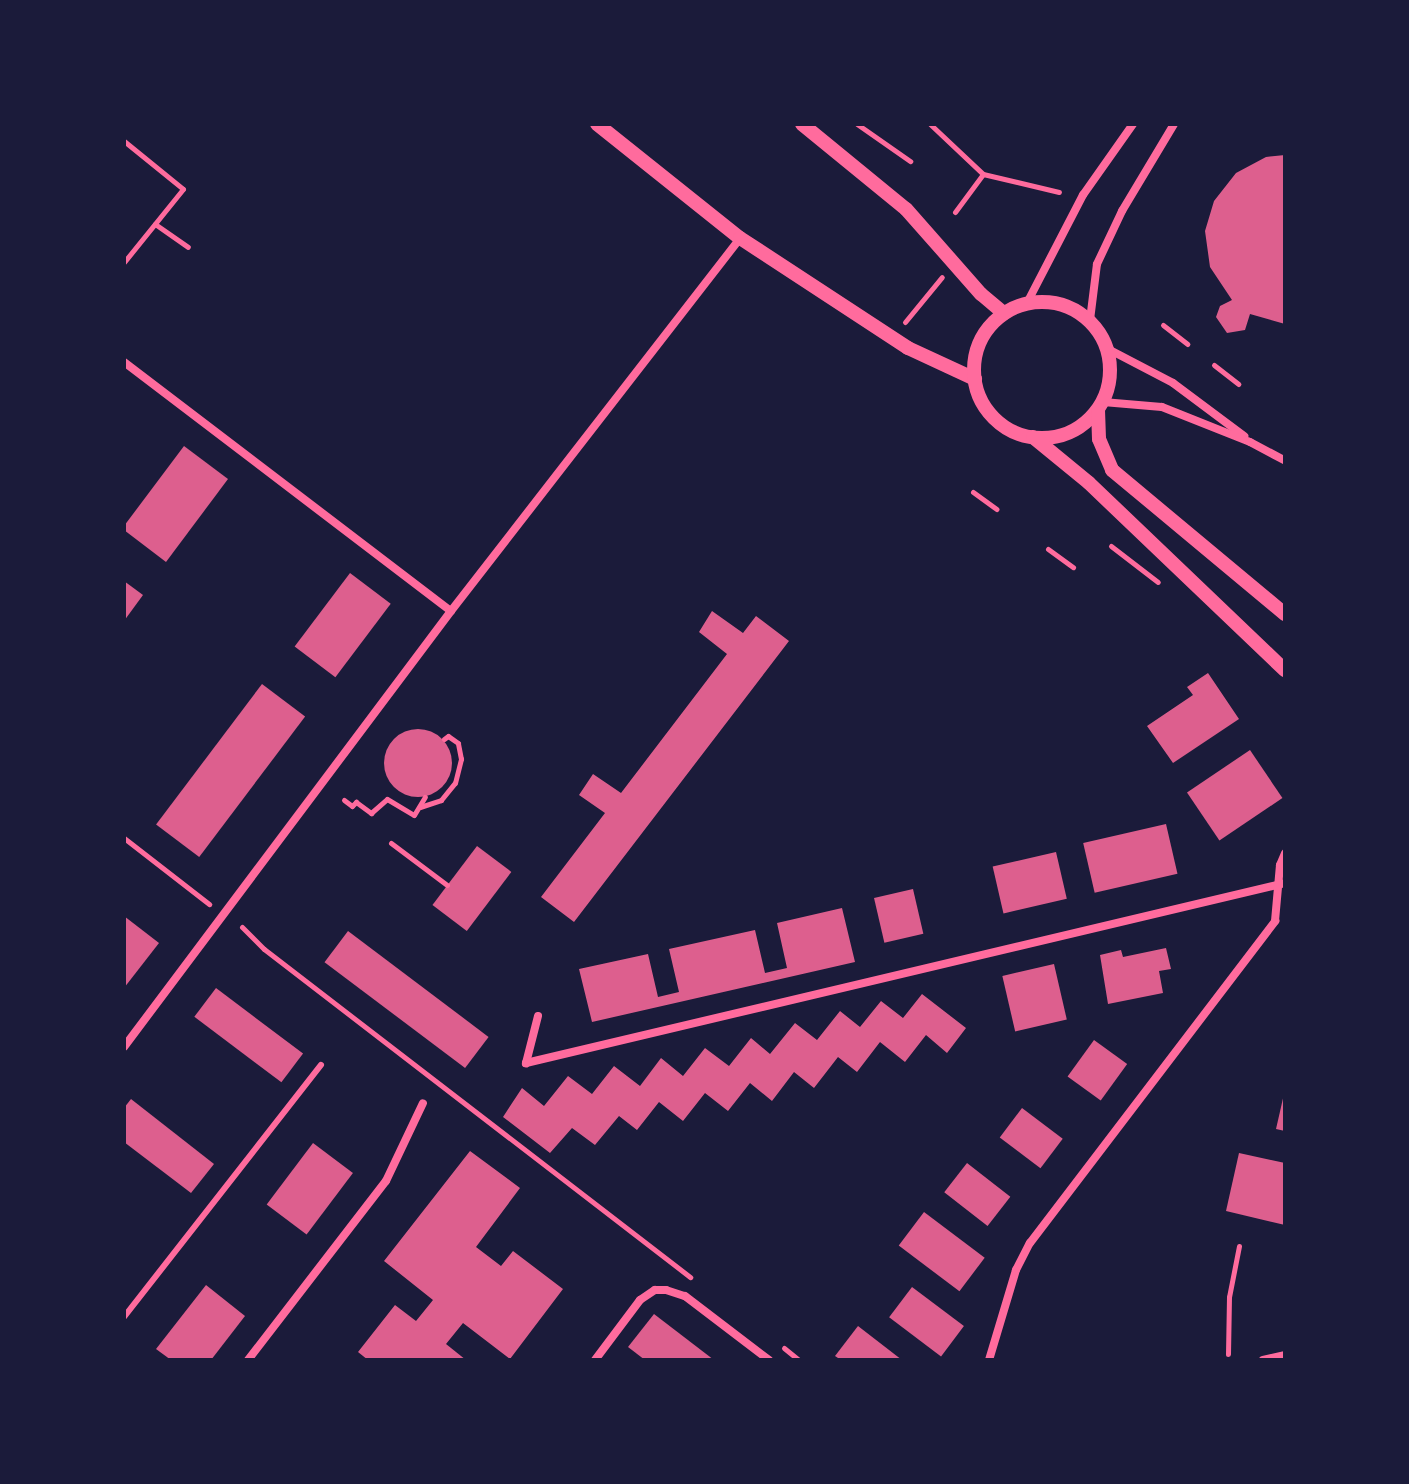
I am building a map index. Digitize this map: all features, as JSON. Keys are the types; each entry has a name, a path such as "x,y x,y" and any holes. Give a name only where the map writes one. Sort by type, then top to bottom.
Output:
{"street":[{"path":"597,124 740,238 908,348 975,379"},
{"path":"802,124 906,209 981,294 1004,313"},
{"path":"1027,303 1083,195 1133,124"},
{"path":"1090,320 1097,264 1122,211 1174,124"},
{"path":"124,1047 451,611 740,238"},
{"path":"1285,461 1250,442 1162,407 1100,406 1080,427 1065,434 1033,437 1014,432 996,420 982,402 975,379 979,342 1004,313 1027,303 1061,304 1090,320 1108,349 1111,372 1100,406 1099,439 1112,470 1285,614"},
{"path":"1108,349 1173,383 1250,442"},
{"path":"124,362 451,611"},
{"path":"1033,437 1089,483 1285,670"},
{"path":"989,1360 1022,1256 1275,921 1282,884 1280,865 1285,853"},
{"path":"538,1016 526,1063 1282,884"},
{"path":"248,1360 386,1181 423,1103"},
{"path":"595,1360 640,1300 655,1290 685,1296 769,1360"},
{"path":"1263,1360 1285,1355"}],"lane":[{"path":"124,1317 321,1065"}],"path":[{"path":"857,124 910,161"},
{"path":"930,124 983,174 1059,192"},
{"path":"124,141 183,189 124,262"},
{"path":"955,212 983,174"},
{"path":"155,224 188,247"},
{"path":"902,326 943,274"},
{"path":"1163,325 1187,344"},
{"path":"1214,365 1238,384"},
{"path":"973,492 996,509"},
{"path":"1111,546 1164,587"},
{"path":"1048,549 1073,567"},
{"path":"419,807 441,800 455,783 461,759 458,743 448,736 444,739"},
{"path":"344,800 352,806 356,802 371,813 387,799 414,815 425,797"},
{"path":"124,838 213,907"},
{"path":"391,843 447,885"},
{"path":"242,927 264,949 674,1264"},
{"path":"1228,1354 1227,1314 1239,1246"}],"building":[{"path":"1285,155 1285,324 1250,314 1245,330 1227,333 1216,317 1220,306 1232,300 1210,267 1205,231 1214,201 1236,173 1266,157"},
{"path":"184,446 228,479 166,562 124,530 124,526"},
{"path":"350,573 391,604 335,677 295,646"},
{"path":"124,581 143,595 124,621"},
{"path":"712,611 743,633 756,616 789,641 574,922 541,897 605,813 579,795 593,774 621,793 727,654 699,632"},
{"path":"1208,673 1239,719 1173,763 1147,726 1193,695 1187,687"},
{"path":"262,684 305,716 199,857 156,825"},
{"path":"411,729 425,729 437,734 447,744 452,763 447,782 437,792 425,797 411,797 399,792 389,782 384,770 384,756 389,744 399,734"},
{"path":"1250,750 1282,798 1219,841 1187,792"},
{"path":"1166,824 1177,874 1095,893 1083,843"},
{"path":"477,846 511,872 467,931 432,905"},
{"path":"1056,852 1067,899 1003,913 993,867"},
{"path":"913,889 923,934 884,943 874,898"},
{"path":"842,908 855,962 592,1022 579,969 648,954 658,997 679,992 669,949 755,930 765,973 787,968 777,923"},
{"path":"124,916 159,943 124,988"},
{"path":"348,931 489,1037 465,1068 325,962"},
{"path":"1166,948 1171,969 1159,971 1163,993 1108,1004 1100,955 1121,950 1123,957"},
{"path":"1054,964 1067,1020 1015,1031 1002,976"},
{"path":"216,988 303,1054 281,1082 194,1017"},
{"path":"922,994 966,1028 947,1053 926,1035 905,1062 880,1042 857,1072 838,1057 814,1088 794,1072 772,1101 750,1083 728,1111 705,1093 683,1121 659,1102 637,1130 619,1116 595,1145 572,1128 550,1153 503,1117 522,1088 544,1106 568,1076 592,1094 614,1066 640,1086 661,1058 683,1076 705,1048 729,1066 751,1038 770,1054 795,1023 817,1040 840,1011 860,1027 881,1001 903,1018"},
{"path":"1094,1040 1127,1064 1101,1101 1068,1076"},
{"path":"1285,1095 1285,1131 1276,1129"},
{"path":"131,1099 214,1164 191,1193 124,1142 124,1108"},
{"path":"1022,1108 1063,1139 1040,1168 1000,1138"},
{"path":"313,1143 353,1173 307,1235 267,1204"},
{"path":"470,1151 520,1188 476,1247 501,1266 513,1251 563,1289 510,1359 463,1323 446,1344 466,1360 368,1360 358,1352 395,1305 416,1321 433,1300 384,1261"},
{"path":"1239,1153 1285,1163 1285,1225 1226,1211"},
{"path":"967,1163 1010,1197 988,1226 944,1192"},
{"path":"924,1212 985,1258 959,1291 899,1246"},
{"path":"206,1285 245,1316 211,1360 171,1360 156,1349"},
{"path":"912,1287 964,1326 941,1356 889,1317"},
{"path":"654,1314 714,1360 645,1360 628,1347"},
{"path":"858,1326 902,1360 841,1360 835,1356"}]}
